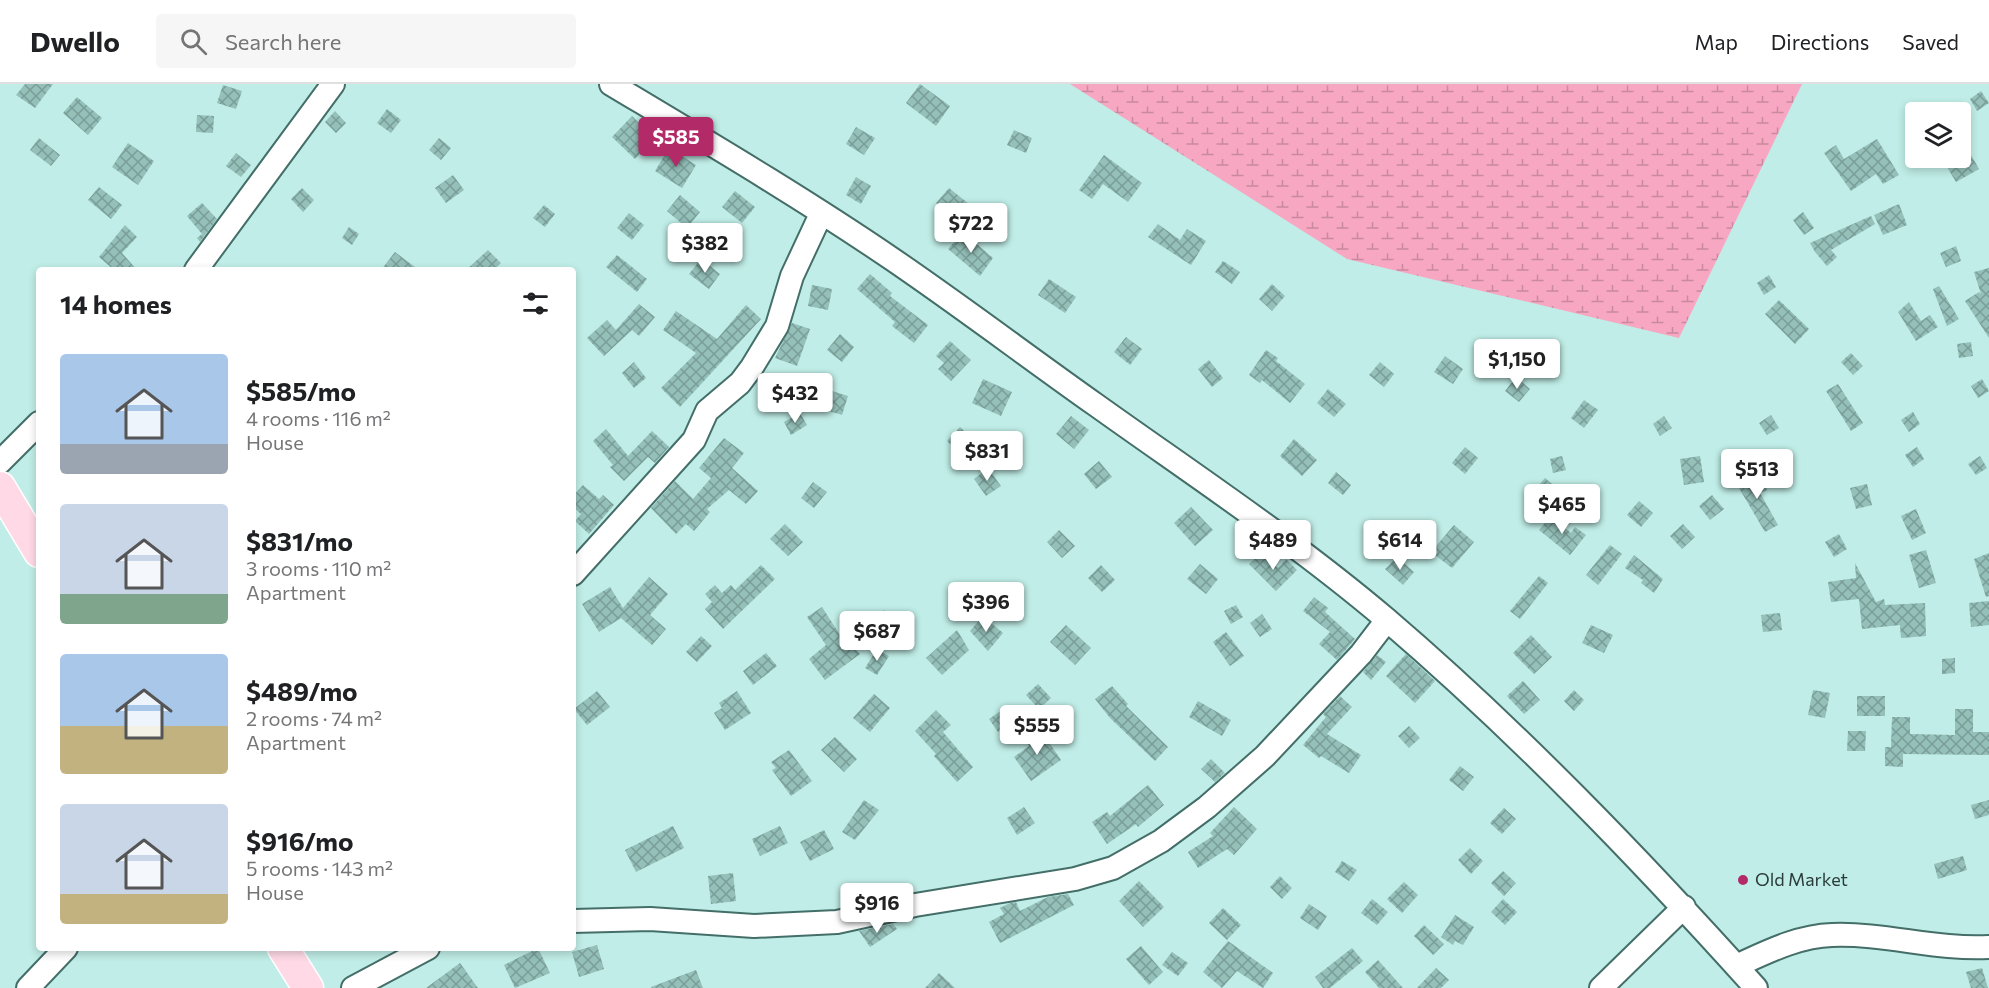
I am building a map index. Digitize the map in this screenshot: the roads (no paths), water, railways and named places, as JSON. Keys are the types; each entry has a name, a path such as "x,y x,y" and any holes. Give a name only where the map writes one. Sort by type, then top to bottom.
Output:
{"main road":[{"path":"0,487 36,547"},
{"path":"285,951 309,988"}],"street":[{"path":"198,267 333,84"},
{"path":"611,84 821,213 918,277 1256,516 1387,621 1528,752 1684,907 1756,988"},
{"path":"576,571 694,440 707,411 740,383 759,357 777,326 792,276 821,213"},
{"path":"0,462 36,426"},
{"path":"576,921 650,919 754,926 837,922 915,905 1075,879 1113,868 1161,842 1207,807 1264,756 1361,654 1387,621"},
{"path":"1601,988 1684,907"},
{"path":"1736,966 1793,942 1831,935 1935,946 1989,947"},
{"path":"28,988 63,951"},
{"path":"353,988 423,951"}],"place":[{"name":"Old Market","path":"1743,880"}]}
